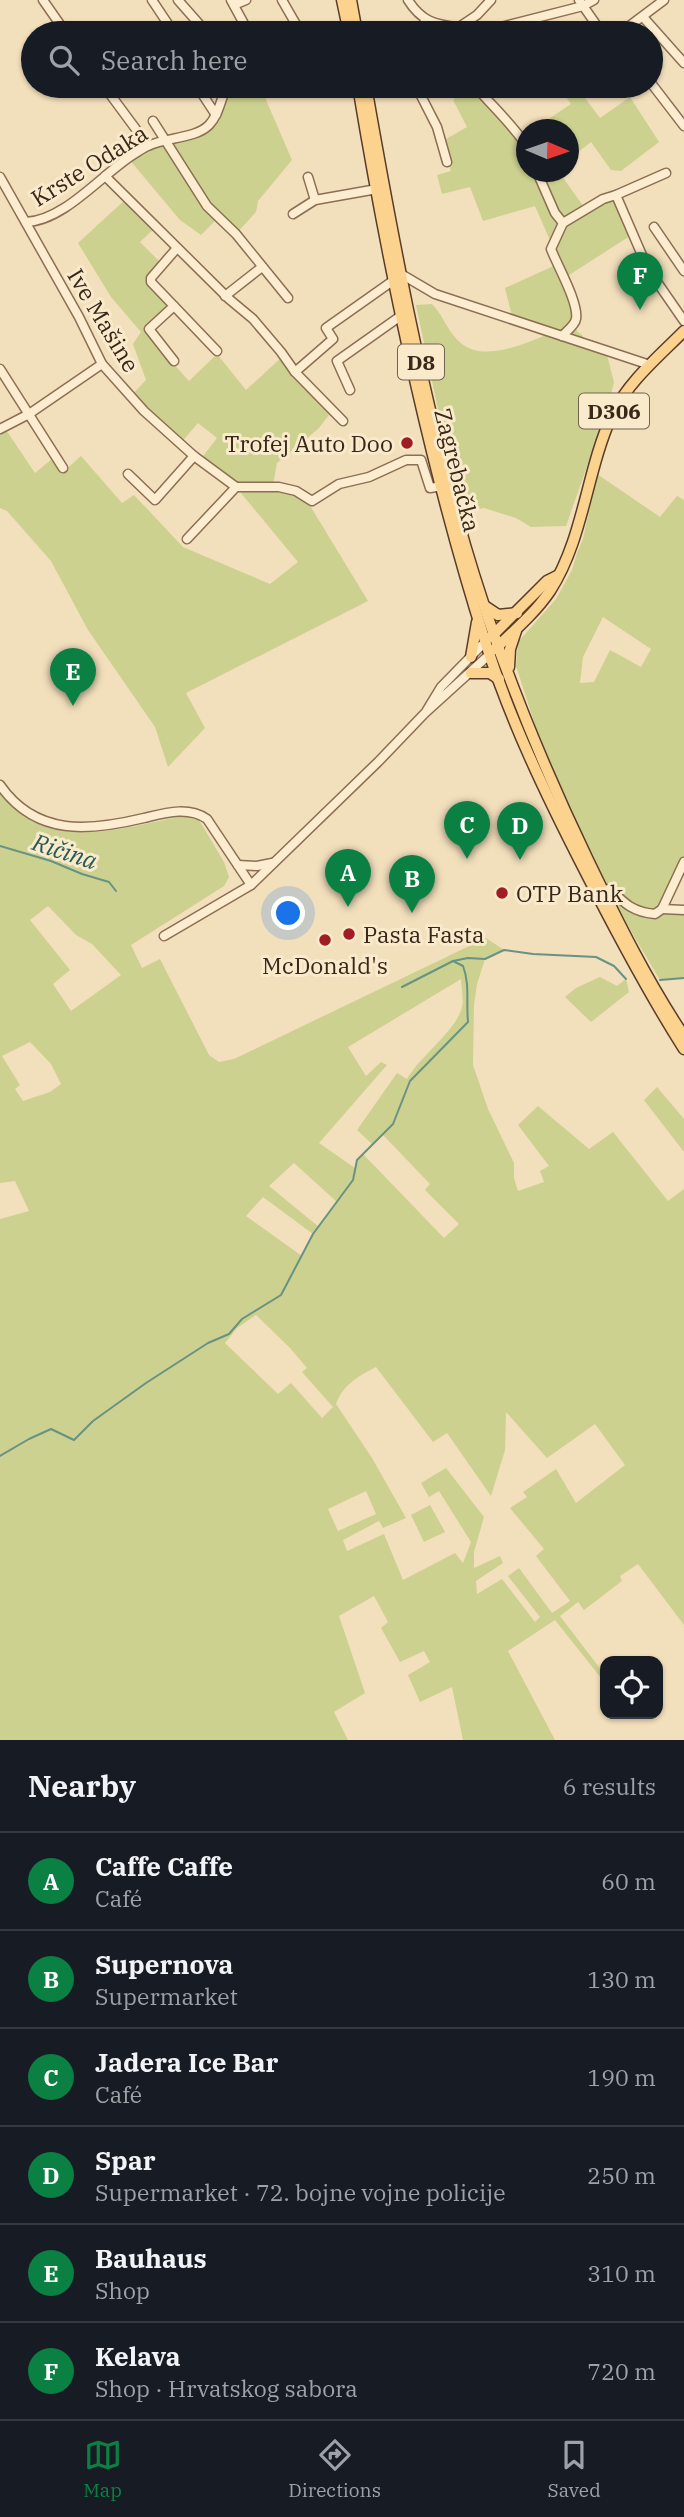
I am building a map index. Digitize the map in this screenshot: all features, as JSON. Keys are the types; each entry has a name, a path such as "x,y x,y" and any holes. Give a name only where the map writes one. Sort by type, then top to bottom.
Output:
{"main road":[{"path":"342,0 346,21"},
{"path":"351,0 355,21"},
{"name":"Zagrebačka","path":"360,98 377,189 453,497 498,646"},
{"name":"Zagrebačka","path":"368,98 398,277 401,315 442,486 490,654"},
{"name":"D306","path":"498,646 548,593 557,575 572,544 595,461 612,415 626,390 684,331"},
{"name":"D306","path":"495,634 557,575"},
{"path":"486,607 498,615 517,612"},
{"path":"471,657 479,618"},
{"path":"471,673 490,673 504,677 510,649 519,626"},
{"path":"485,642 495,634"},
{"path":"490,654 498,646"},
{"name":"D8","path":"498,646 504,677 550,801 640,976 684,1049"},
{"name":"D8","path":"490,654 504,677 539,756 633,950 684,1036"}],"street":[{"path":"43,0 58,21"},
{"path":"152,0 166,21"},
{"path":"178,0 196,21"},
{"path":"243,21 233,3 246,0"},
{"path":"282,0 294,21"},
{"path":"408,0 427,21"},
{"path":"468,21 491,0"},
{"path":"519,21 594,0"},
{"path":"637,21 664,0"},
{"path":"581,3 594,21"},
{"path":"643,17 647,21"},
{"path":"663,39 684,63"},
{"path":"113,98 138,132"},
{"path":"205,98 216,115"},
{"path":"216,115 222,98"},
{"path":"422,98 437,127 447,162"},
{"path":"486,98 516,129"},
{"path":"663,98 684,126"},
{"name":"Krste Odaka","path":"26,222 36,222 69,205 148,146 195,133 208,126 216,115"},
{"path":"153,121 208,206 236,234 288,298"},
{"path":"562,336 576,321 577,315 551,249 563,223 603,199 666,173"},
{"path":"105,176 225,296 253,319 295,372 343,421"},
{"name":"Ive Mašine","path":"0,177 79,317 102,364 130,397 194,456 236,487"},
{"path":"307,177 315,200"},
{"path":"541,182 555,213 563,223"},
{"path":"293,214 315,200 377,189"},
{"path":"616,195 649,269 684,321"},
{"path":"654,227 684,271"},
{"path":"177,248 151,278 151,282 217,351"},
{"path":"225,296 262,267"},
{"path":"295,372 333,339 326,328 398,277 435,293 650,365"},
{"path":"174,306 149,329 174,361"},
{"path":"350,390 337,361 401,315"},
{"path":"0,429 29,414 102,364"},
{"path":"0,369 63,468"},
{"path":"128,474 155,500 194,456"},
{"path":"187,539 236,487 279,487 296,491 312,501 339,484 369,477 407,460 421,460 430,488 442,486"},
{"path":"425,713 441,687 485,642"},
{"path":"164,936 251,885 425,713 490,654"},
{"path":"0,785 9,798 40,819 59,827 96,827 171,812 200,814 208,819 251,885"},
{"path":"238,865 257,866 275,862"},
{"path":"603,890 610,889 628,908 655,914 662,909 684,862"},
{"path":"662,909 684,909"}],"green space":[{"path":"221,98 265,98 292,160 258,201 256,212 236,234 219,217 201,235 180,220 128,158 208,126"},
{"path":"485,98 516,133 516,182 566,182 586,210 616,195 633,234 563,279 574,305 577,331 583,336 579,342 606,351 614,382 607,410 566,526 531,527 516,518 484,508 470,511 454,474 443,433 416,305 432,304 454,336 475,350 487,352 514,347 551,333 513,320 505,288 560,263 535,206 483,221 470,187 442,194 437,175 451,171 441,142 467,127 453,100"},
{"path":"567,98 585,98 600,118 631,98 659,142 621,171 611,170 591,142 579,151 579,119 550,118 571,104"},
{"path":"127,198 156,227 140,242 160,262 151,278 174,306 144,331 189,381 217,354 246,390 283,356 333,410 318,429 277,463 273,486 306,499 368,601 186,693 205,728 168,767 155,727 88,630 51,561 7,511 0,508 0,429 4,427 35,473 52,459 62,473 81,456 122,503 134,495 183,547 270,584 298,562 236,487 200,460 217,438 198,423 180,444 130,397 146,380 133,344 141,332 111,297 78,243"},
{"path":"597,474 660,517 677,496 684,500 684,876 679,874 662,909 684,910 684,978 660,980 616,906 539,737 516,666 518,642 556,599 572,570 583,539","holes":["603,617 651,649 641,667 610,650 594,682 580,683 583,657"]},
{"path":"0,789 25,817 63,831 103,831 184,816 199,820 224,862 229,877 224,886 131,945 142,968 160,959 209,1055 219,1062 234,1059 486,938 504,950 485,959 477,984 473,1065 488,1109 514,1163 514,1178 518,1191 544,1182 540,1171 549,1166 518,1125 538,1106 589,1149 613,1132 668,1201 684,1189 684,1625 638,1564 620,1576 622,1581 584,1610 578,1602 560,1616 600,1668 600,1677 555,1620 508,1651 555,1740 463,1740 452,1687 420,1702 408,1675 430,1662 424,1651 400,1662 381,1628 388,1622 374,1596 339,1616 365,1693 334,1712 348,1740 0,1740 0,1219 29,1211 15,1181 0,1183","holes":["48,906 76,935 92,944 121,975 71,1011 53,984 70,970 30,920","461,979 462,1007 453,1025 407,1079 397,1073 357,1130 372,1144 383,1135 430,1184 425,1190 459,1224 444,1238 363,1154 357,1160 355,1168 319,1143 387,1065 381,1062 366,1076 348,1047","30,1042 51,1064 61,1084 50,1092 23,1101 15,1089 20,1085 2,1056","294,1163 337,1202 319,1227 269,1186","263,1197 313,1234 302,1256 246,1216","256,1315 307,1368 302,1372 333,1407 322,1418 291,1383 278,1394 225,1343 237,1328","376,1367 433,1442 447,1433 491,1496 505,1450 506,1412 547,1458 595,1424 625,1465 576,1503 556,1469 523,1492 527,1497 510,1508 544,1549 536,1556 570,1601 552,1613 519,1568 508,1576 540,1617 535,1622 502,1579 477,1594 476,1581 503,1563 500,1556 474,1568 474,1552 484,1517 446,1468 421,1483 429,1497 439,1491 471,1542 463,1563 455,1553 403,1580 384,1534 347,1551 343,1540 379,1521 383,1528 406,1518 372,1458 336,1404 347,1386","366,1491 376,1514 338,1531 328,1509"]},
{"path":"600,977 617,986 626,979 629,992 591,1022 565,997 576,988"},
{"path":"657,1087 684,1119 684,1152 644,1100"},
{"path":"430,1505 445,1532 424,1542 411,1515"}],"waterway":[{"name":"Ričina","path":"0,846 109,882 116,891"},
{"path":"402,987 453,961 485,959 504,950 596,957 614,966 626,979"},
{"path":"0,1456 51,1429 74,1440 93,1421 146,1383 208,1343 229,1334 242,1319 281,1295 313,1234 353,1180 357,1160 393,1124 410,1081 468,1022 465,973 463,966 453,961"},
{"name":"Ričina","path":"660,980 684,978"}],"place":[{"name":"Kelava","path":"640,310"},
{"name":"Trofej Auto Doo","path":"407,443"},
{"name":"Bauhaus","path":"73,706"},
{"name":"Jadera Ice Bar","path":"467,859"},
{"name":"Spar","path":"520,860"},
{"name":"OTP Bank","path":"502,893"},
{"name":"Caffe Caffe","path":"348,907"},
{"name":"Supernova","path":"412,913"},
{"name":"Pasta Fasta","path":"349,934"},
{"name":"McDonald's","path":"325,940"}]}
